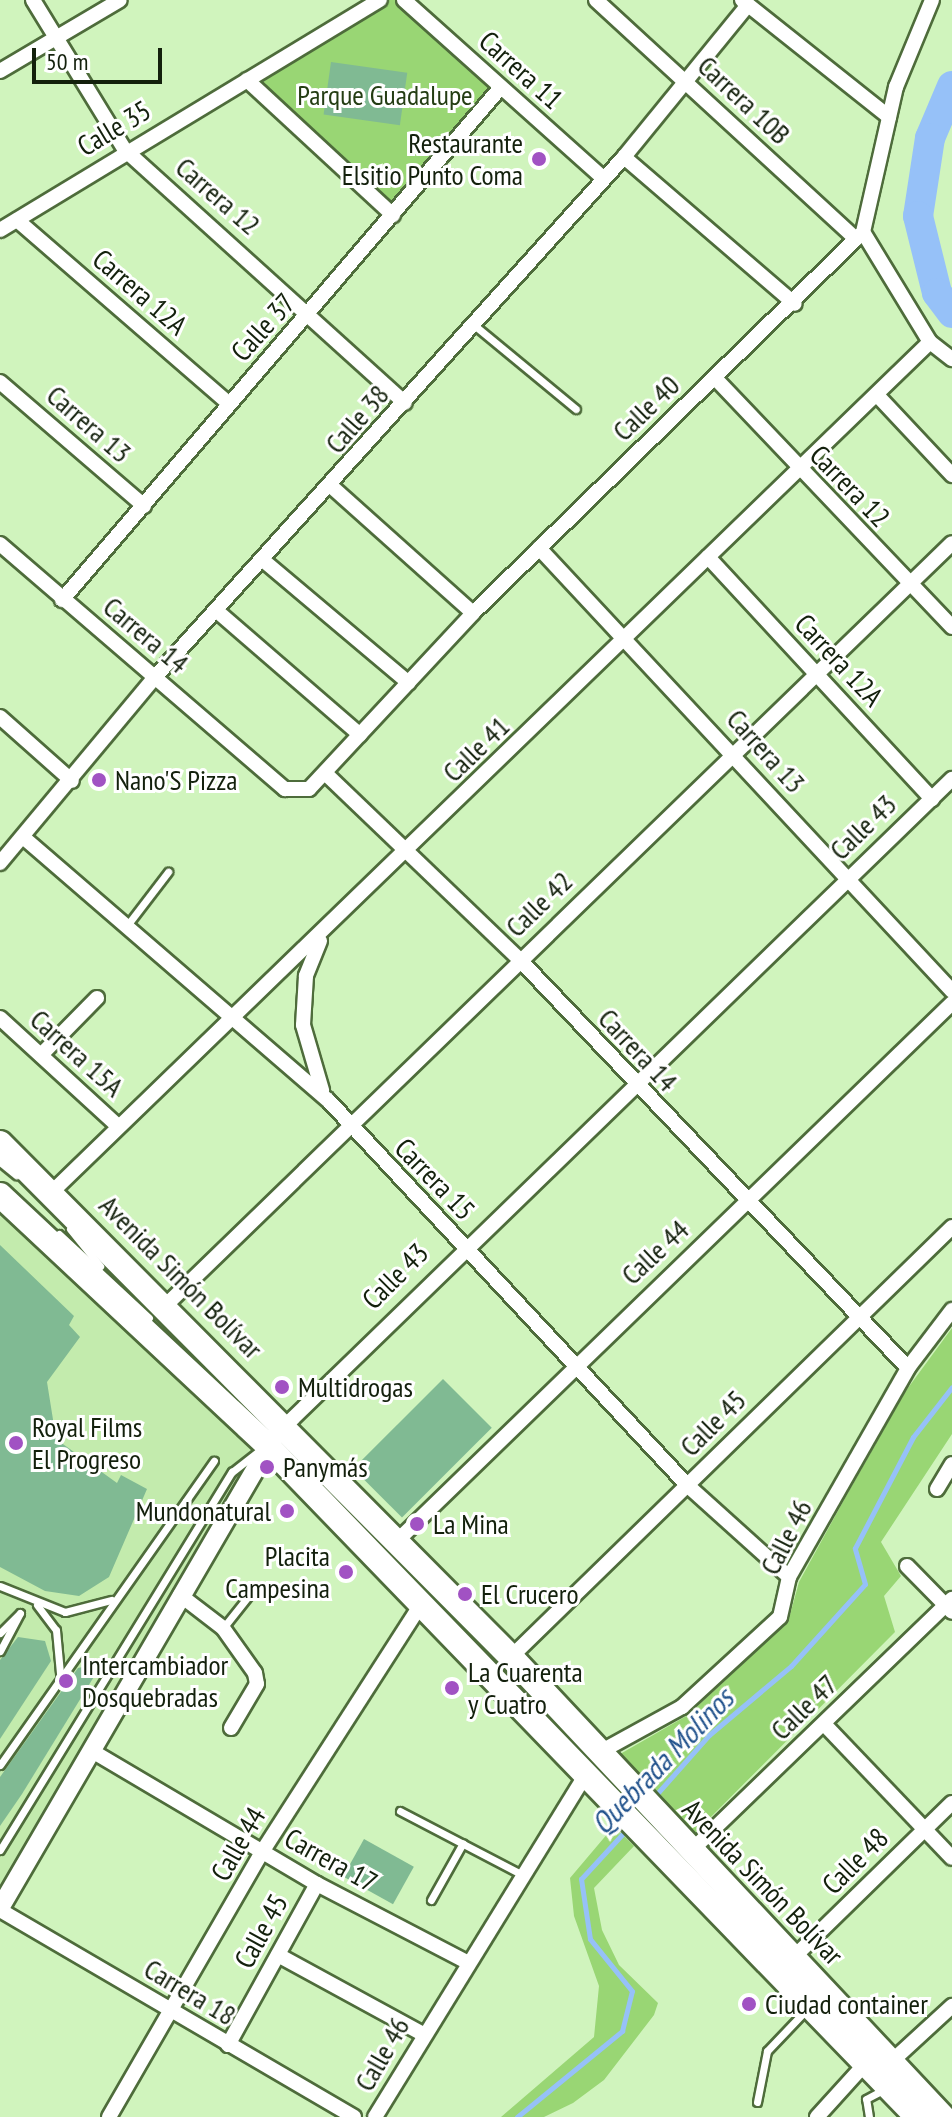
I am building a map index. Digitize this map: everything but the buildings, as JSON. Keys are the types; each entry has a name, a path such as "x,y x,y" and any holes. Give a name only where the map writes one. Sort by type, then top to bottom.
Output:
{"main road":[{"name":"Avenida Simón Bolívar","path":"0,1143 54,1190 511,1657 593,1762 809,2006 917,2117"},
{"name":"Avenida Simón Bolívar","path":"0,1195 267,1445 422,1603 593,1762"},
{"path":"267,1445 397,1541"},
{"name":"Avenida Simón Bolívar","path":"657,1833 691,1851 795,1956 943,2117"}],"street":[{"name":"Carrera 12","path":"33,0 54,40 125,150 312,312 405,403"},
{"path":"0,71 120,0"},
{"name":"Calle 35","path":"0,230 125,150 380,0"},
{"name":"Carrera 11","path":"404,0 603,178"},
{"name":"Carrera 10B","path":"596,0 859,236 930,342 952,359"},
{"path":"859,236 889,117 932,0"},
{"path":"745,3 889,117"},
{"name":"Calle 38","path":"0,863 72,781 156,676 332,487 624,157 745,3"},
{"path":"247,80 393,215"},
{"name":"Calle 37","path":"62,600 228,403 312,312 501,87"},
{"path":"624,157 795,304"},
{"name":"Carrera 12A","path":"17,220 228,403"},
{"name":"Calle 40","path":"296,794 325,773 473,613 795,304 859,236"},
{"name":"Calle 41","path":"54,1190 232,1015 629,638 797,469 930,342"},
{"name":"Carrera 12","path":"715,378 797,469 952,627"},
{"name":"Carrera 13","path":"0,382 144,506"},
{"path":"877,395 952,475"},
{"path":"332,487 473,613"},
{"name":"Calle 42","path":"165,1306 519,959 952,543"},
{"name":"Carrera 14","path":"0,544 62,600 296,794"},
{"name":"Carrera 13","path":"539,548 629,638 952,991"},
{"name":"Carrera 12A","path":"708,557 932,799"},
{"path":"264,561 409,683"},
{"path":"217,611 360,735"},
{"path":"0,717 72,781"},
{"name":"Carrera 14","path":"325,773 519,959 633,1084 856,1318 908,1368"},
{"name":"Calle 43","path":"0,1909 267,1445 464,1247 952,779"},
{"name":"Carrera 15","path":"23,837 328,1100 348,1126 687,1485 789,1577"},
{"path":"328,1100 309,1059 303,1009 313,951 336,919"},
{"path":"41,1055 97,998"},
{"name":"Calle 44","path":"397,1541 574,1363 747,1202 952,1003"},
{"name":"Carrera 15A","path":"0,1018 119,1127"},
{"name":"Calle 45","path":"511,1657 952,1227"},
{"name":"Calle 46","path":"375,2117 465,1961 593,1762 682,1707 780,1617 789,1577 908,1368 952,1310"},
{"path":"937,1489 952,1464"},
{"path":"907,1566 950,1606"},
{"path":"180,1595 223,1628 257,1684 231,1728"},
{"name":"Calle 44","path":"109,2117 173,2012 262,1852 422,1603"},
{"name":"Calle 47","path":"691,1851 950,1606"},
{"path":"824,1724 952,1858"},
{"name":"Carrera 17","path":"92,1751 317,1884 465,1961"},
{"name":"Calle 48","path":"795,1956 952,1803"},
{"name":"Calle 45","path":"228,2045 317,1884"},
{"name":"Carrera 18","path":"0,1909 354,2117"},
{"path":"278,1955 423,2034"},
{"path":"891,2062 952,2006"},
{"path":"817,2117 865,2064"}],"lane":[{"path":"474,325 576,409"},
{"path":"125,928 168,872"},
{"path":"0,1162 46,1199 116,1286"},
{"path":"0,1183 116,1286 198,1367"},
{"path":"0,1850 232,1472 267,1445"},
{"path":"0,1765 113,1599 214,1461"},
{"path":"0,1586 65,1612 113,1599"},
{"path":"223,1628 250,1594"},
{"path":"29,1600 56,1630 61,1676"},
{"path":"0,1633 20,1613 0,1651"},
{"path":"400,1811 521,1874"},
{"path":"431,1900 463,1843"},
{"path":"757,2102 767,2051 809,2006"},
{"path":"869,2117 866,2099 888,2087"}],"shaded area":[{"path":"0,1195 267,1445 0,1908"}],"green space":[{"name":"Parque Guadalupe","path":"380,0 404,0 501,87 393,215 247,80"},
{"path":"952,1328 952,1434 881,1542 901,1576 884,1596 895,1632 693,1835 608,1761 688,1715 788,1622 799,1582 844,1500 905,1392"},
{"path":"614,1826 634,1846 594,1888 602,1930 619,1965 658,2003 654,2015 604,2080 573,2103 544,2117 501,2117 594,2037 599,1986 574,1916 570,1878"}],"waterway":[{"path":"952,86 930,138 918,216 937,293 952,313"},
{"name":"Quebrada Molinos","path":"654,1797 709,1735 791,1666 865,1584 855,1548 913,1437 952,1387"},
{"name":"Quebrada Molinos","path":"517,2117 622,2031 632,1991 590,1939 581,1879 627,1829"}],"place":[{"name":"Restaurante Elsitio Punto Coma","path":"539,159"},
{"name":"Nano'S Pizza","path":"99,780"},
{"name":"Multidrogas","path":"282,1387"},
{"name":"Royal Films El Progreso","path":"16,1443"},
{"name":"Panymás","path":"267,1467"},
{"name":"Mundonatural","path":"287,1511"},
{"name":"La Mina","path":"417,1524"},
{"name":"Placita Campesina","path":"346,1572"},
{"name":"El Crucero","path":"465,1594"},
{"name":"Intercambiador Dosquebradas","path":"66,1681"},
{"name":"La Cuarenta y Cuatro","path":"452,1688"},
{"name":"Ciudad container","path":"749,2004"}]}
